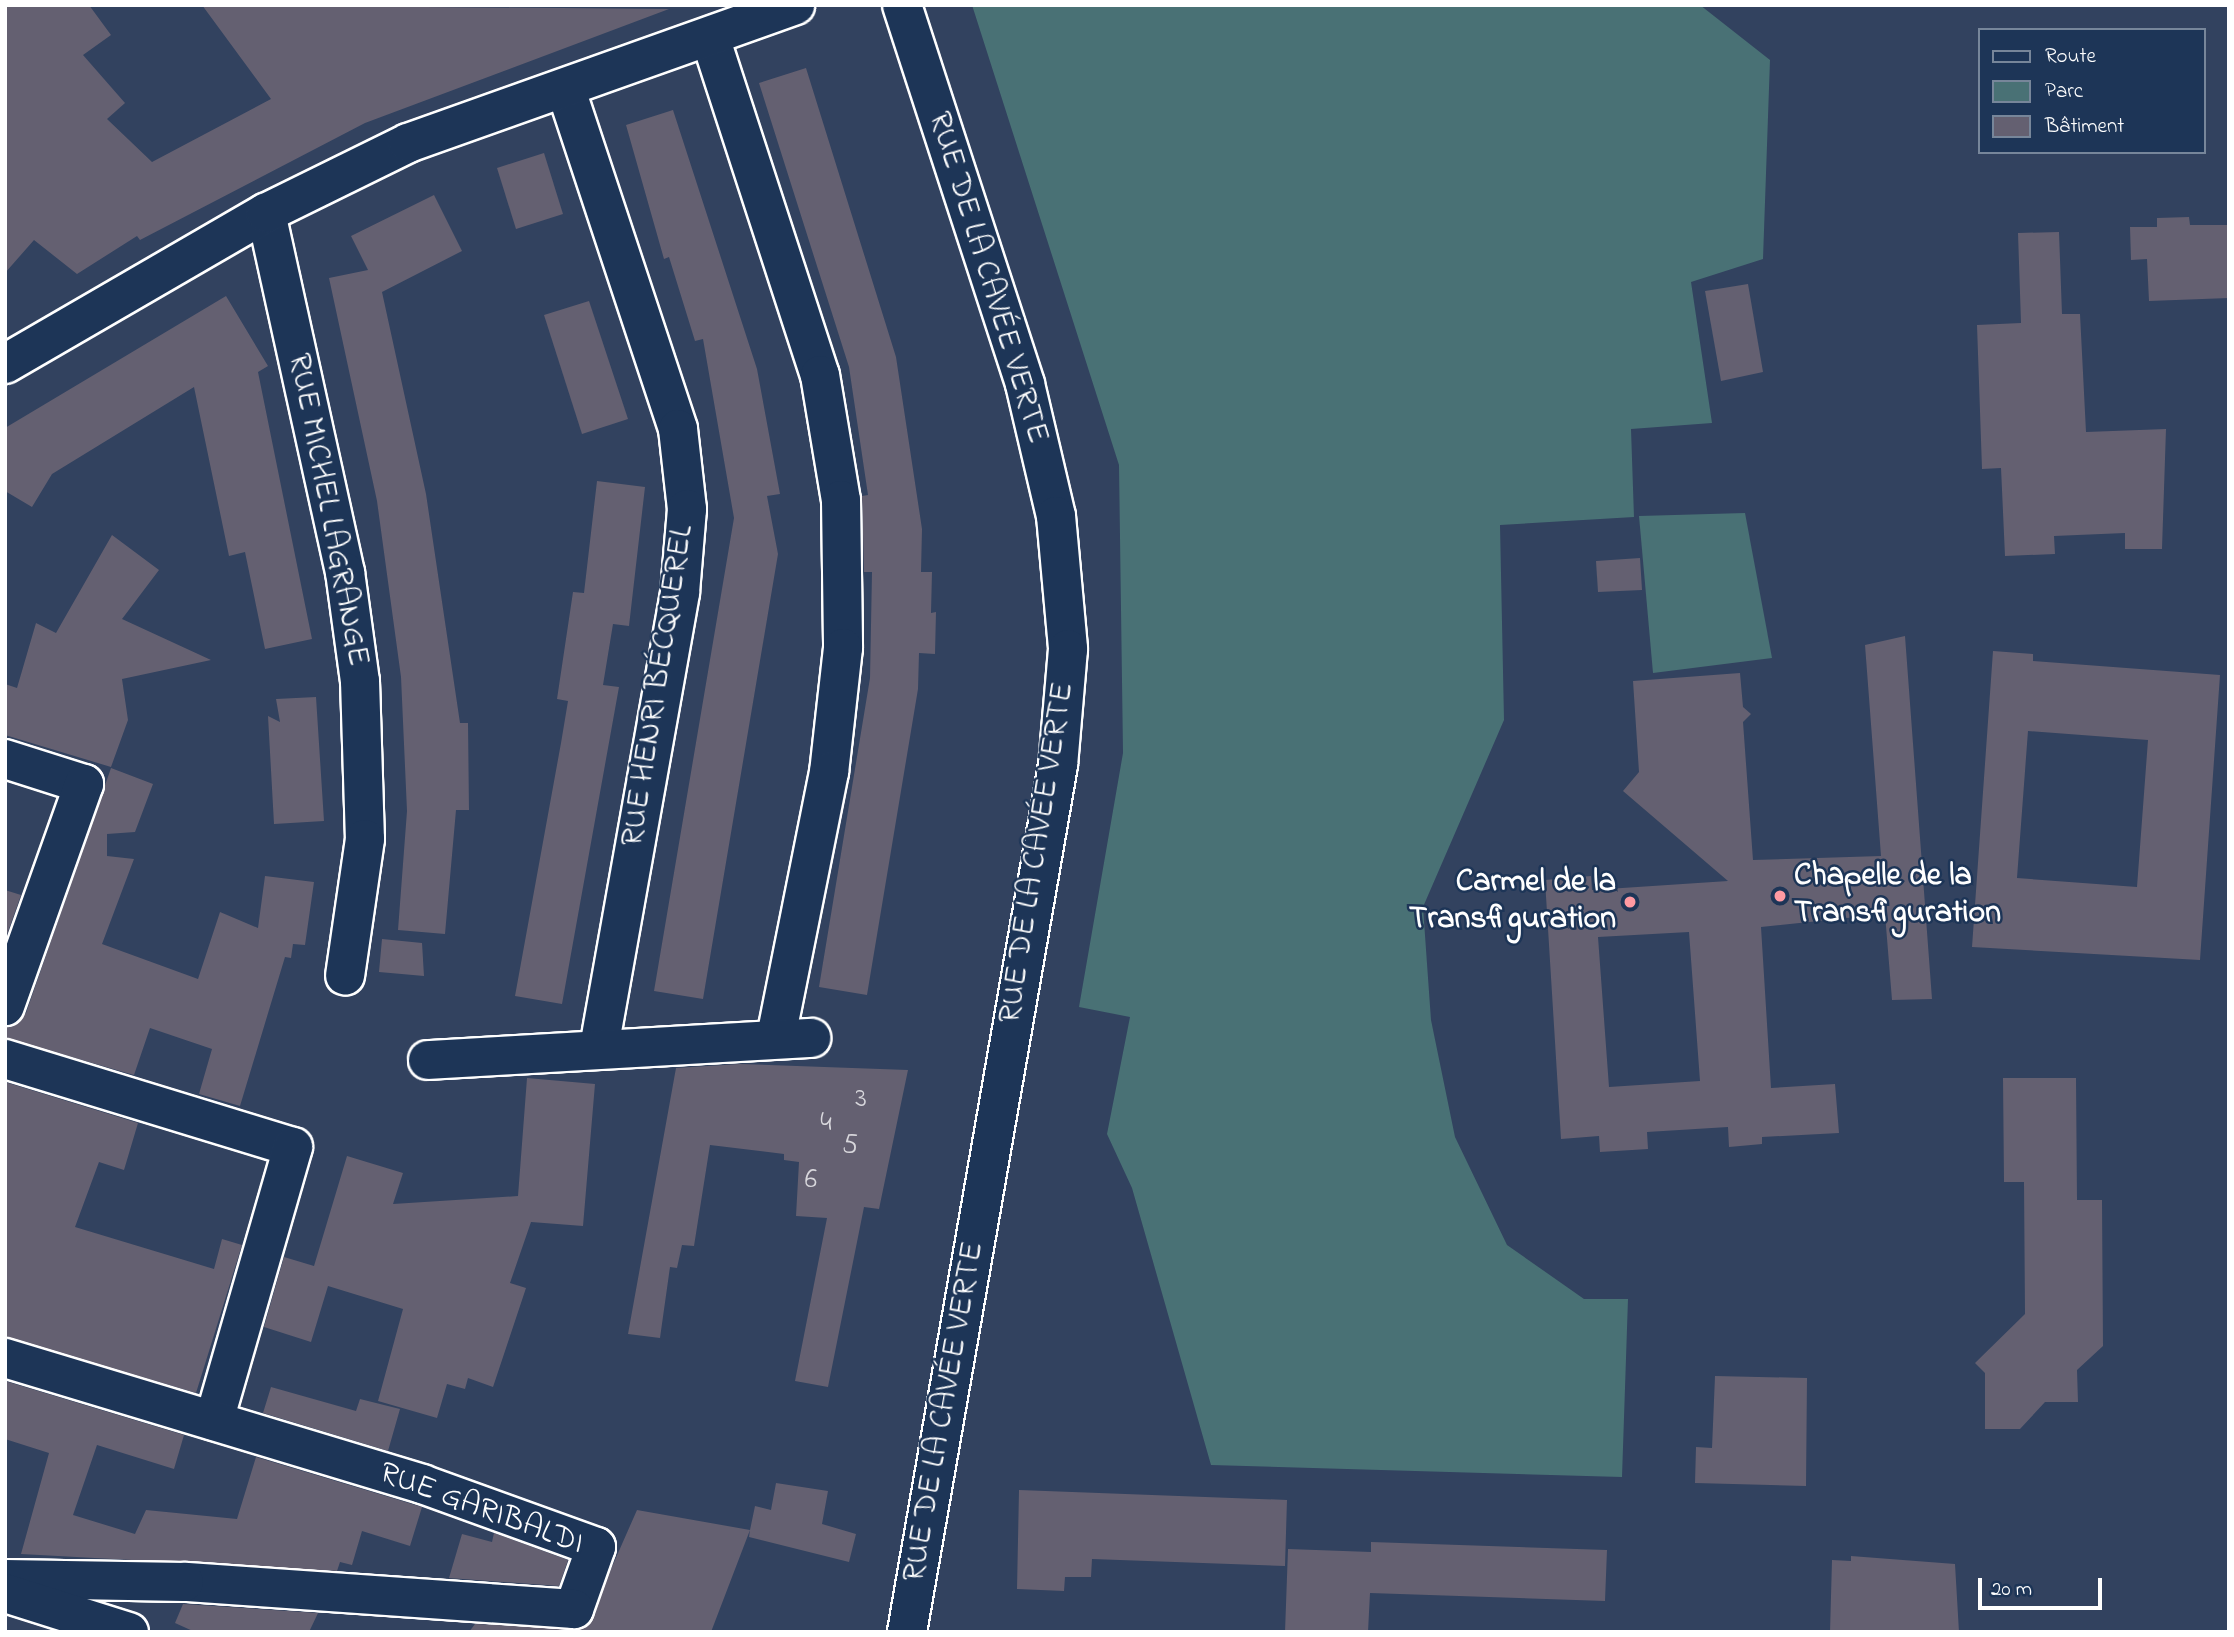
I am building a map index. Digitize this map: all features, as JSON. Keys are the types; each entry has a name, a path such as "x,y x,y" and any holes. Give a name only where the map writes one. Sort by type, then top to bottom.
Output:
{"street":[{"path":"5,364 267,213 408,143 566,90 794,5"},
{"name":"RUE DE LA CAVÉE VERTE","path":"902,5 1025,384 1056,516 1068,649 1058,765 907,1632"},
{"path":"428,1060 599,1047 794,1038 843,648 841,500 820,375 710,37"},
{"name":"RUE HENRI BÉCQUEREL","path":"566,90 678,429 687,509 680,593 599,1047"},
{"name":"RUE MICHEL LAGRANGE","path":"267,213 345,572 360,681 365,839 345,976"},
{"path":"5,759 84,784 5,1006"},
{"path":"5,1059 293,1147 214,1421"},
{"name":"RUE GARIBALDI","path":"5,1358 422,1484 596,1547 574,1609 184,1582 5,1579"},
{"path":"5,1593 129,1632"}],"green space":[{"path":"972,5 1700,5 1770,60 1763,259 1691,282 1712,423 1631,429 1634,517 1500,525 1504,720 1423,907 1431,1020 1455,1137 1507,1245 1584,1299 1628,1299 1622,1477 1211,1465 1132,1188 1107,1134 1130,1017 1079,1007 1123,753 1119,465"},
{"path":"1745,513 1772,658 1653,673 1639,516"}],"building":[{"path":"5,5 89,5 111,35 83,55 125,103 107,119 152,162 271,99 202,5 669,9 365,123 140,240 137,236 77,274 34,240 5,273"},
{"path":"806,68 896,357 922,529 921,572 932,572 931,613 936,612 935,654 919,653 918,689 867,995 819,987 870,678 872,572 864,572 862,496 868,495 849,367 759,83"},
{"path":"673,110 757,369 780,494 767,496 778,554 703,999 654,991 734,518 703,339 695,341 669,257 664,259 626,125"},
{"path":"544,153 563,214 516,229 497,168"},
{"path":"434,195 462,251 382,292 426,494 460,723 468,723 469,810 456,810 445,934 398,930 407,811 401,677 377,501 329,278 368,270 351,236"},
{"path":"2189,217 2190,225 2229,225 2229,298 2149,301 2147,259 2131,260 2130,227 2157,227 2157,218"},
{"path":"2059,232 2062,314 2080,314 2086,432 2166,429 2162,549 2125,549 2125,533 2054,536 2055,554 2005,556 2001,468 1982,469 1977,325 2021,323 2018,233"},
{"path":"1748,284 1763,372 1721,381 1705,291"},
{"path":"226,296 268,366 258,372 312,639 265,649 245,552 229,556 194,387 52,474 32,507 5,491 5,428"},
{"path":"589,301 628,419 582,434 544,315"},
{"path":"597,481 645,487 629,626 613,624 603,685 619,687 562,1004 515,996 568,701 557,699 573,592 584,593"},
{"path":"112,535 159,570 122,619 211,660 122,679 128,720 111,767 5,735 5,684 17,688 36,623 56,633"},
{"path":"1640,558 1642,590 1598,592 1596,561"},
{"name":"Carmel de la Transfiguration","path":"1905,636 1932,999 1892,1000 1885,914 1761,927 1771,1088 1835,1084 1839,1133 1762,1137 1762,1144 1729,1147 1728,1127 1647,1132 1648,1149 1600,1152 1599,1136 1561,1139 1545,880 1591,876 1592,890 1728,881 1623,791 1639,772 1633,681 1740,673 1743,707 1751,714 1743,722 1753,860 1881,856 1865,645","holes":["1689,932 1700,1081 1609,1087 1598,937"]},
{"path":"1993,651 2033,654 2033,661 2220,675 2200,960 1972,947","holes":["2028,731 2148,740 2137,887 2017,878"]},
{"path":"316,697 324,821 274,824 268,716 280,722 276,699"},
{"path":"111,768 153,784 135,832 107,834 107,856 134,859 102,944 198,979 220,912 258,928 265,876 314,882 305,945 293,944 291,958 285,957 240,1106 199,1094 212,1049 150,1028 134,1075 5,1038 5,1027 26,1013"},
{"path":"5,890 21,895 5,940"},
{"path":"382,939 422,943 424,976 379,972"},
{"path":"740,1064 908,1070 879,1209 864,1207 828,1387 795,1381 827,1218 796,1216 799,1162 784,1160 784,1154 710,1145 694,1246 682,1245 677,1268 670,1267 660,1338 628,1334 676,1068"},
{"path":"527,1078 595,1084 583,1226 531,1222 510,1283 526,1288 493,1387 468,1378 465,1389 447,1384 437,1418 378,1401 403,1309 328,1286 311,1342 264,1327 284,1257 314,1266 347,1156 403,1173 393,1204 518,1196"},
{"path":"2003,1078 2076,1078 2077,1200 2102,1200 2103,1346 2077,1370 2078,1402 2045,1402 2020,1429 1985,1429 1985,1373 1975,1363 2025,1314 2024,1182 2004,1182"},
{"path":"5,1082 138,1123 124,1170 99,1162 75,1227 214,1269 222,1239 242,1245 196,1393 5,1337"},
{"path":"1715,1376 1807,1378 1806,1486 1695,1483 1696,1447 1712,1448"},
{"path":"5,1381 184,1435 174,1469 97,1445 73,1515 135,1534 146,1510 237,1519 256,1457 422,1507 410,1546 362,1531 352,1565 340,1562 337,1571 21,1554 49,1453 5,1439"},
{"path":"271,1387 356,1411 360,1399 400,1409 388,1451 263,1413"},
{"path":"776,1483 828,1491 822,1524 856,1534 849,1562 749,1537 755,1506 771,1510"},
{"path":"1019,1490 1287,1500 1285,1566 1092,1559 1091,1577 1065,1577 1064,1591 1017,1589"},
{"path":"637,1510 750,1530 711,1632 469,1632 475,1624 585,1628"},
{"path":"494,1533 568,1560 559,1586 449,1578 462,1534 492,1542"},
{"path":"1371,1542 1607,1550 1605,1601 1370,1593 1368,1632 1285,1632 1288,1549 1371,1552"},
{"path":"1851,1556 1955,1564 1959,1632 1830,1632 1832,1560 1851,1561"},
{"path":"183,1604 318,1613 309,1632 195,1632 175,1623"}],"place":[{"name":"Chapelle de la Transfiguration","path":"1780,896"},
{"name":"Carmel de la Transfiguration","path":"1630,902"}]}
